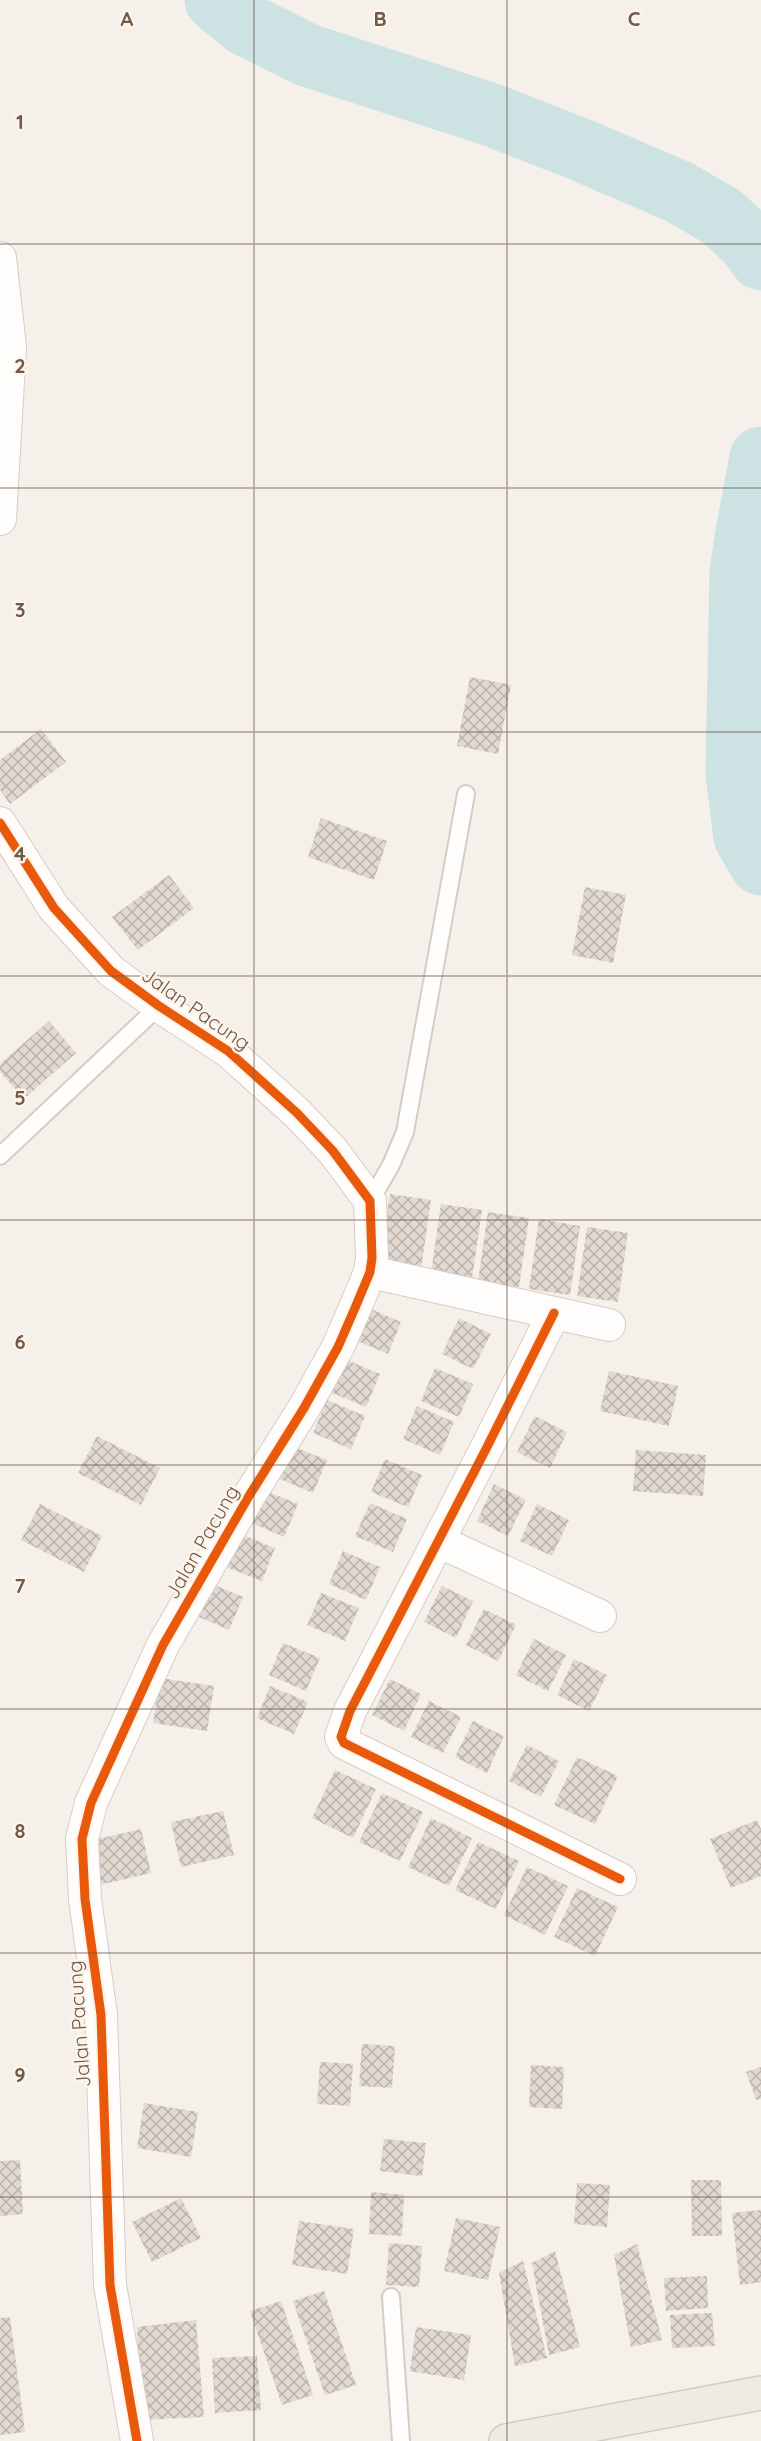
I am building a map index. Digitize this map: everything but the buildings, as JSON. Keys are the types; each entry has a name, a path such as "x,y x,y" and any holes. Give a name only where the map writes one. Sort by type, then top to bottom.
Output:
{"highway":[{"path":"506,2441 761,2393"}],"street":[{"path":"0,258 10,348 0,519"},
{"name":"Jalan Pacung","path":"0,823 54,908 111,971 159,1006 228,1050 297,1113 333,1151 370,1201 372,1258 370,1272 338,1347 163,1645 91,1803 82,1839 85,1899 101,2015 110,2285 137,2441"},
{"path":"370,1272 609,1325"},
{"path":"554,1313 345,1721 341,1737 344,1743 620,1879"},
{"path":"438,1540 600,1616"}],"lane":[{"path":"370,1201 391,1166 405,1132 466,794"},
{"path":"0,1156 159,1006"},
{"path":"391,2297 401,2441"}],"waterway":[{"path":"216,0 245,24 307,55 489,114 579,149 679,192 722,217 748,241 761,259"},
{"path":"761,458 741,573 737,772 745,837 761,864"}],"cycle path":[{"path":"0,823 54,908 111,971 228,1051 297,1113 333,1151 370,1201 372,1258 370,1272 338,1347 163,1645 91,1803 82,1839 85,1899 101,2015 110,2285 137,2441"},
{"path":"554,1313 350,1711 341,1737 344,1743 620,1879"}]}
